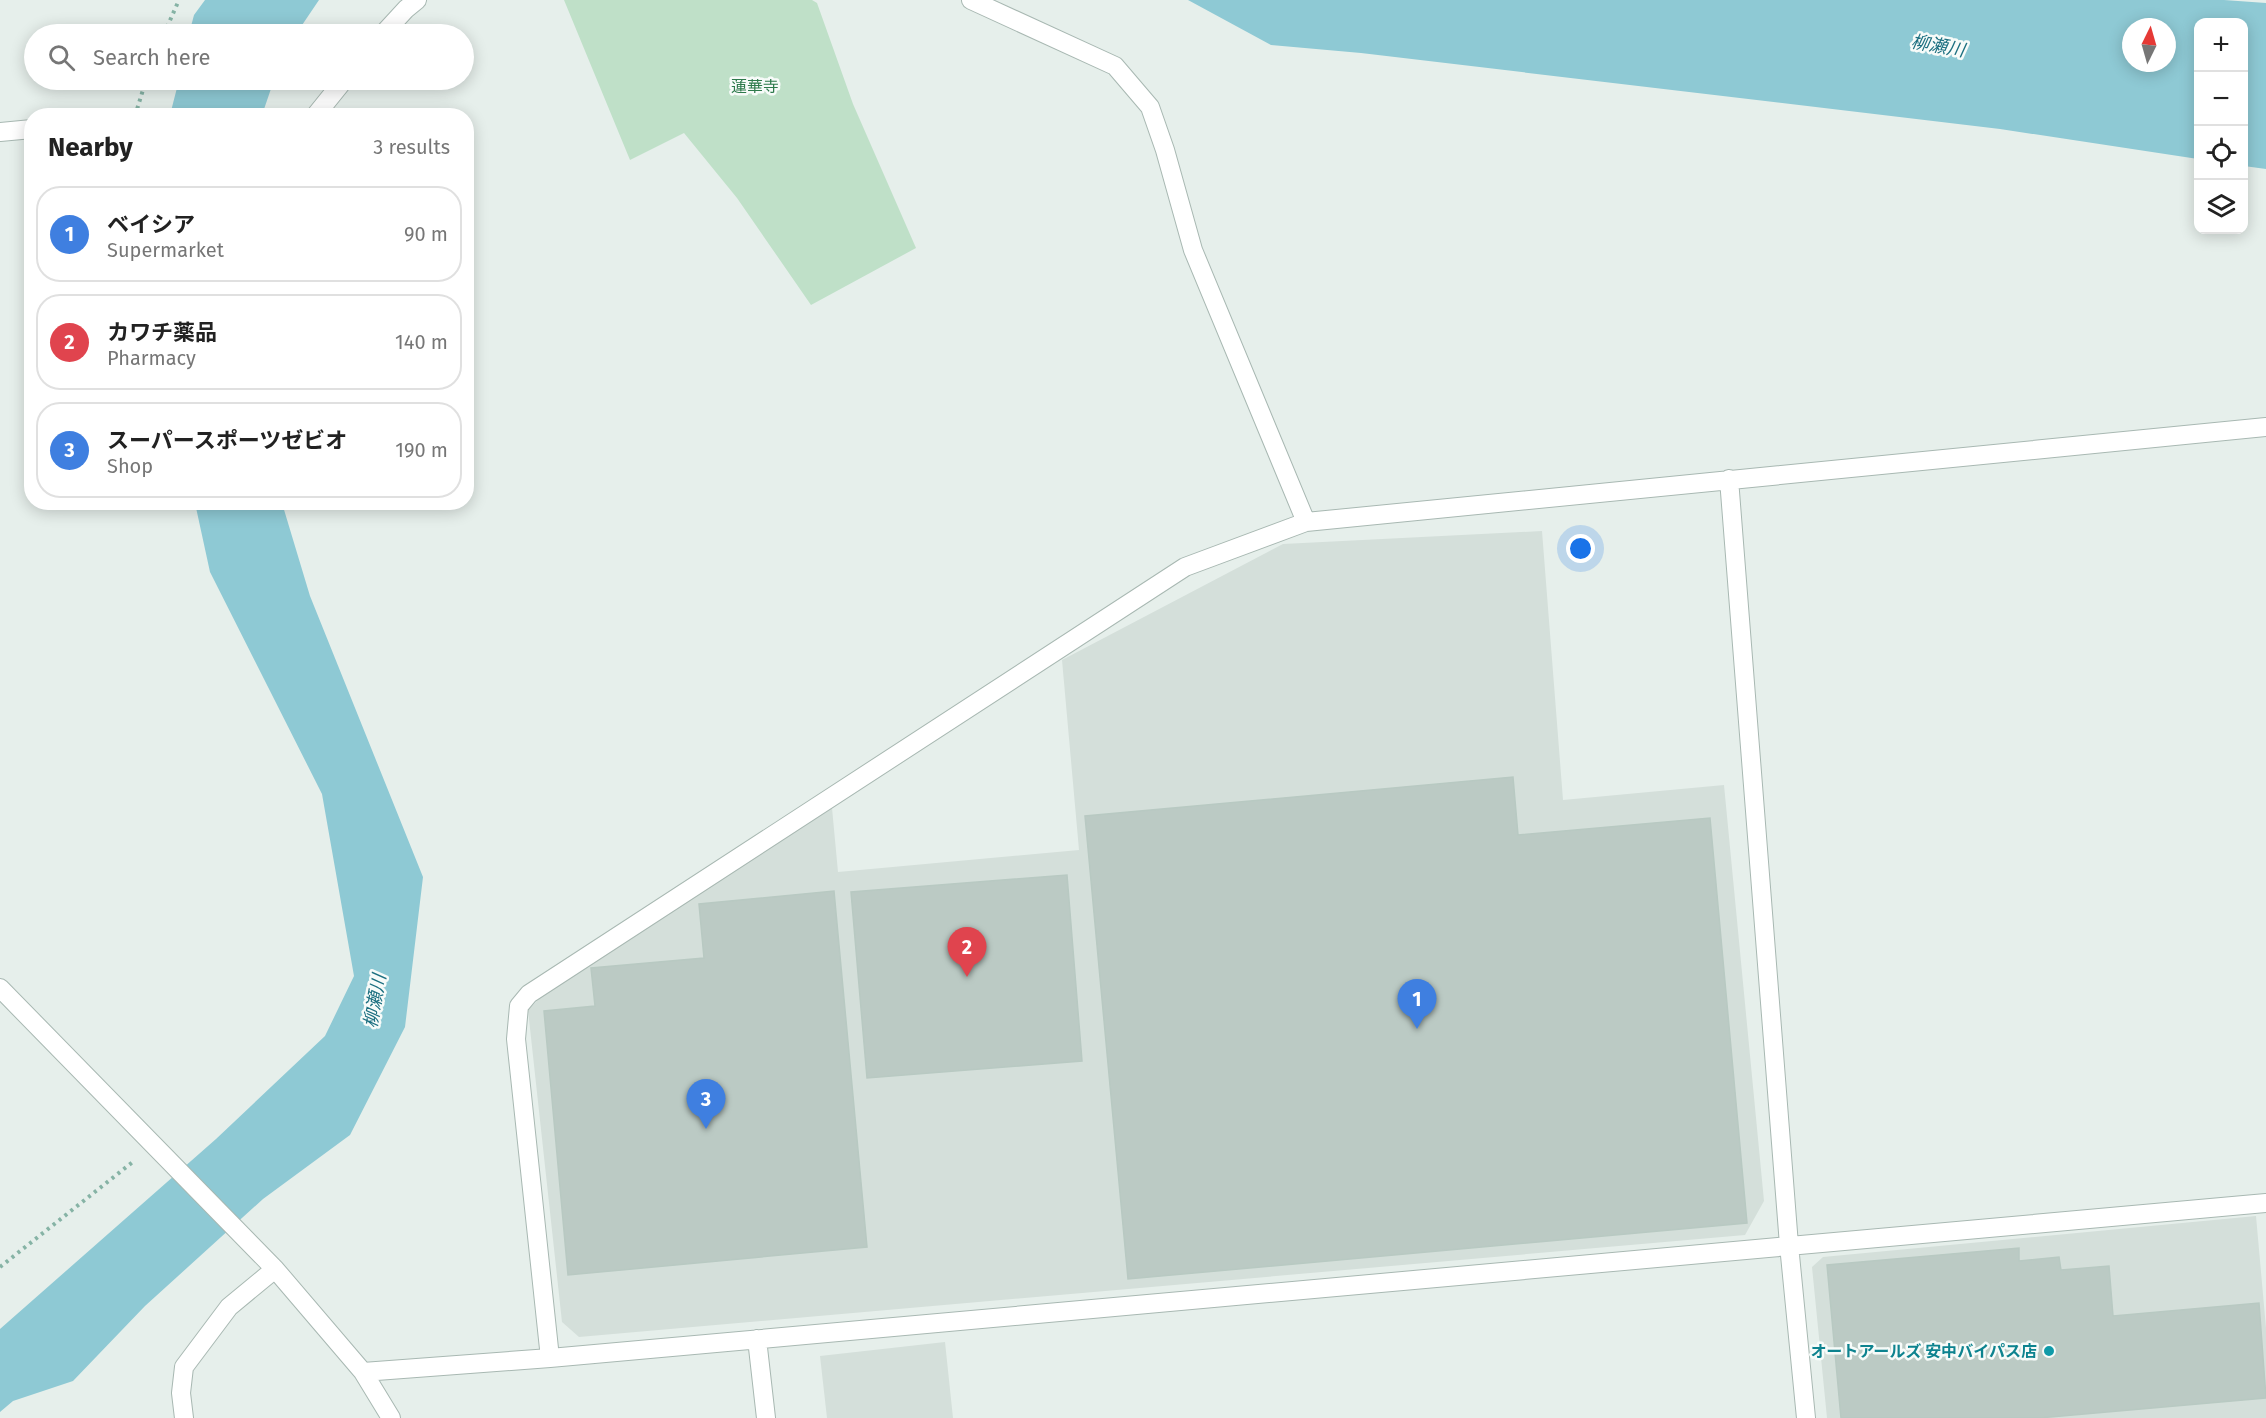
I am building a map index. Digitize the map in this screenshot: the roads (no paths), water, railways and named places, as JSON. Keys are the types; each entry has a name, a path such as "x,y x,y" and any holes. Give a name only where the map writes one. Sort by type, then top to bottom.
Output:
{"street":[{"path":"392,24 417,0"},
{"path":"971,0 1116,66 1150,107 1165,150 1193,250 1306,522"},
{"path":"321,108 336,90"},
{"path":"0,132 24,130"},
{"path":"550,1358 516,1039 519,1006 529,994 1185,567 1306,522 2266,428"},
{"path":"1729,479 1789,1245 1806,1418"},
{"path":"0,988 271,1264 363,1372 391,1418"},
{"path":"363,1372 550,1358 2266,1203"},
{"path":"184,1418 181,1393 184,1367 229,1307 271,1264"},
{"path":"757,1339 766,1418"}],"water":[{"path":"205,0 319,0 303,24 192,24 194,15"},
{"name":"柳瀬川","path":"1188,0 2224,0 2266,3 2266,169 2248,167 2248,18 2194,18 2194,158 2000,129 1361,53 1271,45"},
{"path":"176,90 271,90 264,108 172,108"},
{"name":"柳瀬川","path":"197,510 284,510 310,596 423,877 405,1027 350,1135 263,1199 145,1306 73,1381 13,1401 0,1412 0,1329 216,1139 325,1036 354,976 322,794 210,572"}],"place":[{"name":"カワチ薬品","path":"967,977"},
{"name":"ベイシア","path":"1417,1029"},
{"name":"スーパースポーツゼビオ","path":"706,1129"},
{"name":"オートアールズ 安中バイパス店","path":"2049,1351"}],"park label":[{"name":"蓮華寺","path":"755,86"}]}
